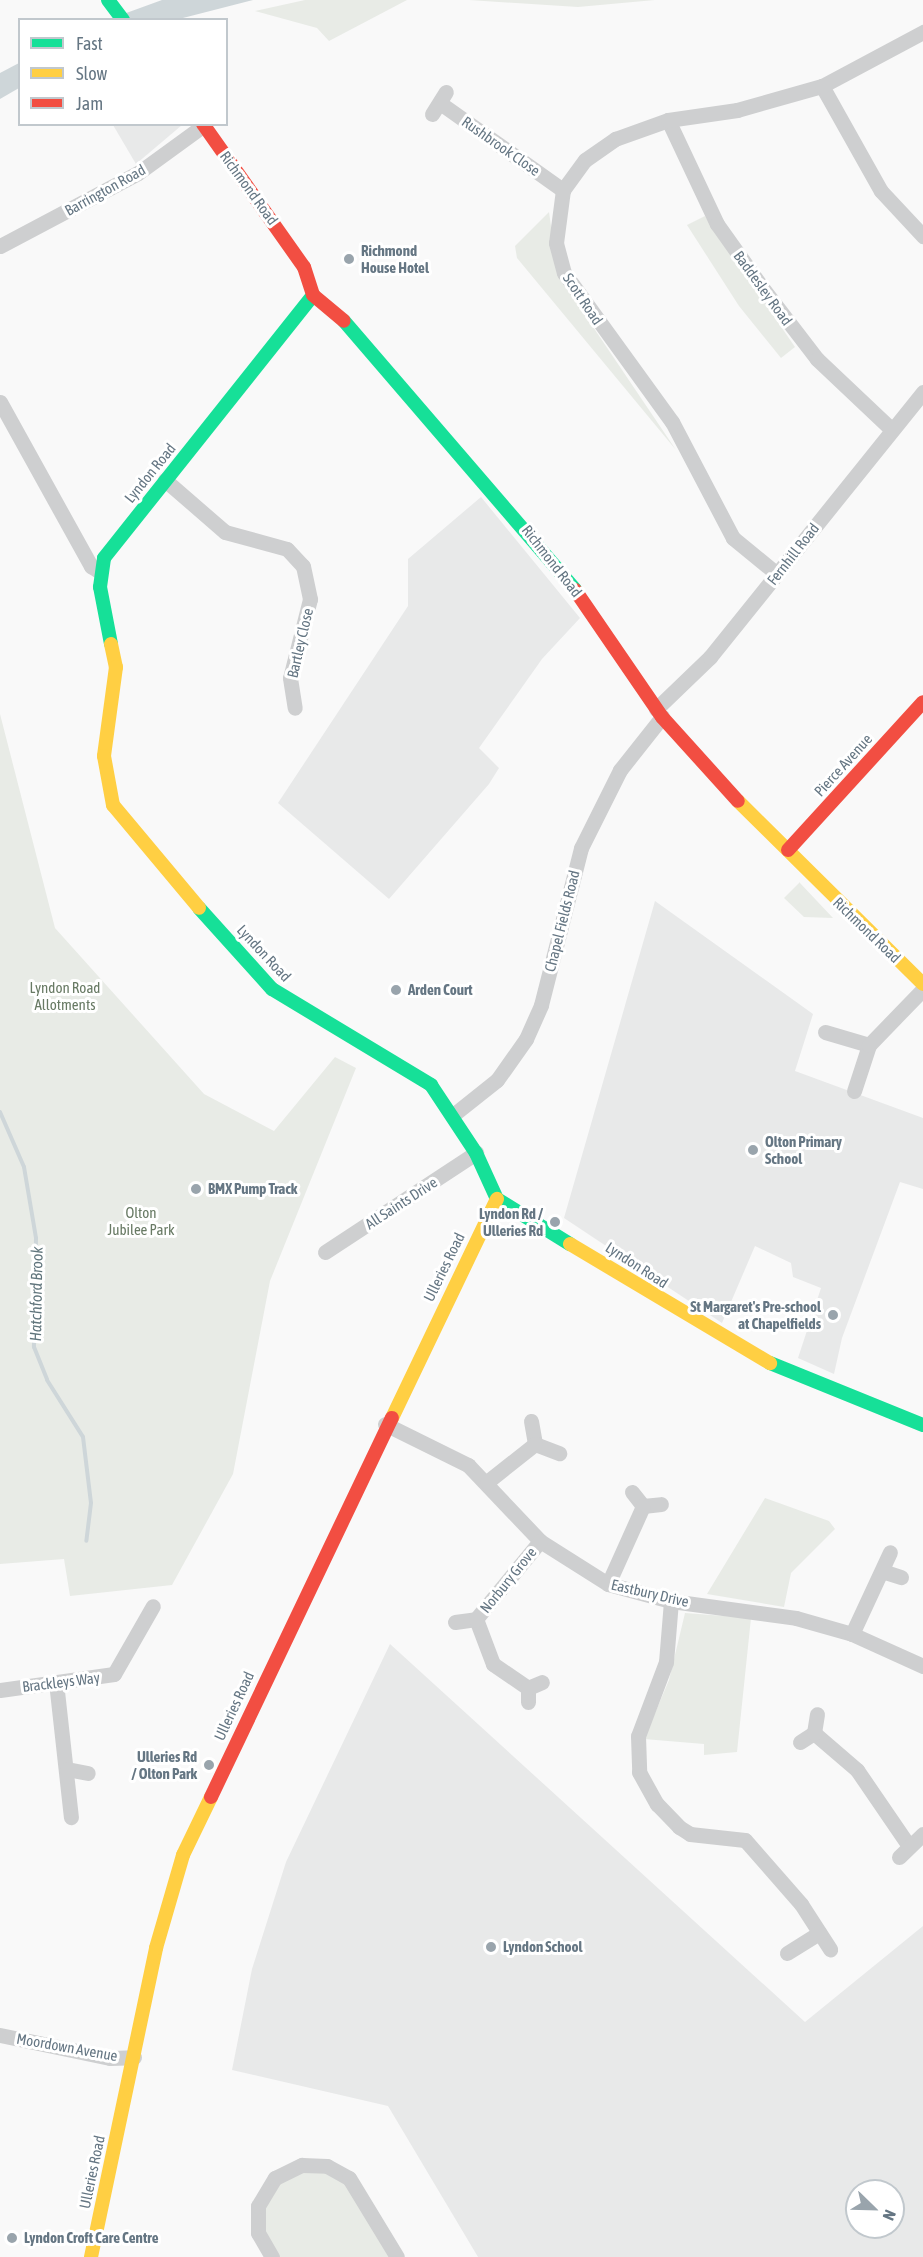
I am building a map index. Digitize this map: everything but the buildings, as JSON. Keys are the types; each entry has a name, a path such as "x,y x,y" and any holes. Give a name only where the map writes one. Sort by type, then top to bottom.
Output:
{"street":[{"path":"108,0 120,16"},
{"path":"563,190 596,150 668,120 737,110 822,86 923,32"},
{"path":"822,86 881,191 923,236"},
{"name":"Rushbrook Close","path":"439,103 563,190"},
{"name":"Baddesley Road","path":"668,120 717,224 760,286 817,359 892,430"},
{"name":"Barrington Road","path":"0,246 138,173 203,126"},
{"name":"Richmond Road","path":"205,126 304,267 313,296 330,303 557,564 659,713 788,850 923,984"},
{"name":"Scott Road","path":"563,190 556,243 564,273 672,422 733,538 777,574"},
{"name":"Lyndon Road","path":"313,296 113,544 100,572 116,667 105,777 113,805 131,833 272,989 399,1062 431,1085 453,1114 476,1153 497,1199 751,1355 923,1425"},
{"name":"Fernhill Road","path":"659,713 710,657 923,392"},
{"path":"0,402 90,566 100,572"},
{"name":"Bartley Close","path":"165,480 225,532 287,549 303,566 310,599 290,678 295,708"},
{"name":"Pierce Avenue","path":"788,850 923,702"},
{"name":"Chapel Fields Road","path":"453,1114 496,1080 526,1039 541,1005 568,888 588,832 634,747 659,713"},
{"path":"855,1091 869,1045 923,989"},
{"path":"825,1032 869,1045"},
{"name":"All Saints Drive","path":"325,1252 476,1153"},
{"name":"Ulleries Road","path":"91,2257 134,2057 183,1855 385,1424 497,1199"},
{"path":"531,1421 535,1444"},
{"name":"Eastbury Drive","path":"385,1424 445,1452 487,1482 540,1541 569,1565 608,1584 671,1600 796,1618 852,1634 923,1666"},
{"path":"535,1444 559,1453"},
{"path":"487,1482 535,1444"},
{"path":"632,1492 643,1506"},
{"path":"643,1506 660,1504"},
{"path":"608,1584 643,1506"},
{"name":"Norbury Grove","path":"455,1622 476,1619 540,1541"},
{"path":"852,1634 890,1552"},
{"path":"882,1570 901,1577"},
{"path":"671,1600 666,1662 638,1736 639,1772 657,1804 684,1830 745,1840 830,1949"},
{"name":"Brackleys Way","path":"0,1690 114,1674 153,1606"},
{"name":"Norbury Grove","path":"476,1619 493,1664 532,1690"},
{"path":"56,1682 71,1817"},
{"path":"814,1733 816,1714"},
{"path":"800,1742 814,1733"},
{"path":"814,1733 857,1770 904,1852 923,1834"},
{"path":"67,1768 88,1773"},
{"path":"787,1953 819,1933"},
{"name":"Moordown Avenue","path":"0,2035 110,2058 134,2057"},
{"path":"272,2257 256,2225 260,2198 288,2169 313,2165 349,2178 397,2257"}],"shaded area":[{"path":"162,0 253,0 183,18 112,18"},
{"path":"18,64 18,89 0,99 0,73"},
{"path":"114,126 181,126 136,164"},
{"path":"481,497 580,618 542,659 479,748 499,768 489,784 389,899 278,803 408,606 408,559"},
{"name":"Olton Primary School","path":"655,901 813,1014 795,1071 923,1118 923,1189 900,1182 842,1338 834,1374 798,1358 821,1288 793,1277 791,1263 755,1246 722,1323 564,1218"},
{"name":"Lyndon School","path":"390,1644 805,2022 923,1926 923,2257 478,2257 388,2106 232,2070 252,1969 286,1862"}],"green space":[{"path":"305,0 407,0 329,41 317,28 255,11"},
{"path":"469,0 655,0 578,7"},
{"path":"549,212 558,275 676,450 517,258 515,246"},
{"path":"705,216 795,347 781,358 739,306 687,225"},
{"name":"Olton Jubilee Park","path":"0,714 55,928 204,1094 274,1131 335,1057 356,1068 270,1281 233,1474 172,1585 70,1596 64,1559 0,1564"},
{"path":"800,882 833,918 804,917 784,898"},
{"path":"765,1498 829,1521 835,1529 791,1573 784,1607 707,1594"},
{"path":"685,1613 751,1618 737,1752 704,1755 704,1744 644,1739 669,1680"},
{"path":"295,2171 327,2172 346,2182 391,2257 279,2257 269,2247 261,2216 275,2184"}],"waterway":[{"name":"Hatchford Brook","path":"0,1112 24,1167 36,1238 34,1347 47,1380 83,1437 91,1503 86,1541"}],"traffic: fast":[{"path":"108,0 122,18"},
{"path":"111,644 100,587 104,558 313,295"},
{"path":"344,321 575,590"},
{"path":"199,908 272,989 431,1085 476,1153 497,1199 570,1244"},
{"path":"770,1363 923,1425"}],"traffic: slow":[{"path":"111,644 116,667 104,756 113,805 199,908"},
{"path":"738,801 923,984"},
{"path":"392,1418 497,1199"},
{"path":"570,1244 770,1363"},
{"path":"91,2257 156,1948 183,1855 211,1797"}],"traffic: jam":[{"path":"204,126 304,267 313,295 344,321"},
{"path":"575,590 662,717 738,801"},
{"path":"788,850 923,702"},
{"path":"211,1797 392,1418"}],"place":[{"name":"Richmond House Hotel","path":"349,259"},
{"name":"Arden Court","path":"396,990"},
{"name":"Olton Primary School","path":"753,1150"},
{"name":"BMX Pump Track","path":"196,1189"},
{"name":"Lyndon Rd / Ulleries Rd","path":"555,1222"},
{"name":"St Margaret's Pre-school at Chapelfields","path":"833,1315"},
{"name":"Ulleries Rd / Olton Park","path":"209,1765"},
{"name":"Lyndon School","path":"491,1947"},
{"name":"Lyndon Croft Care Centre","path":"12,2238"}],"park label":[{"name":"Lyndon Road Allotments","path":"65,996"}]}
